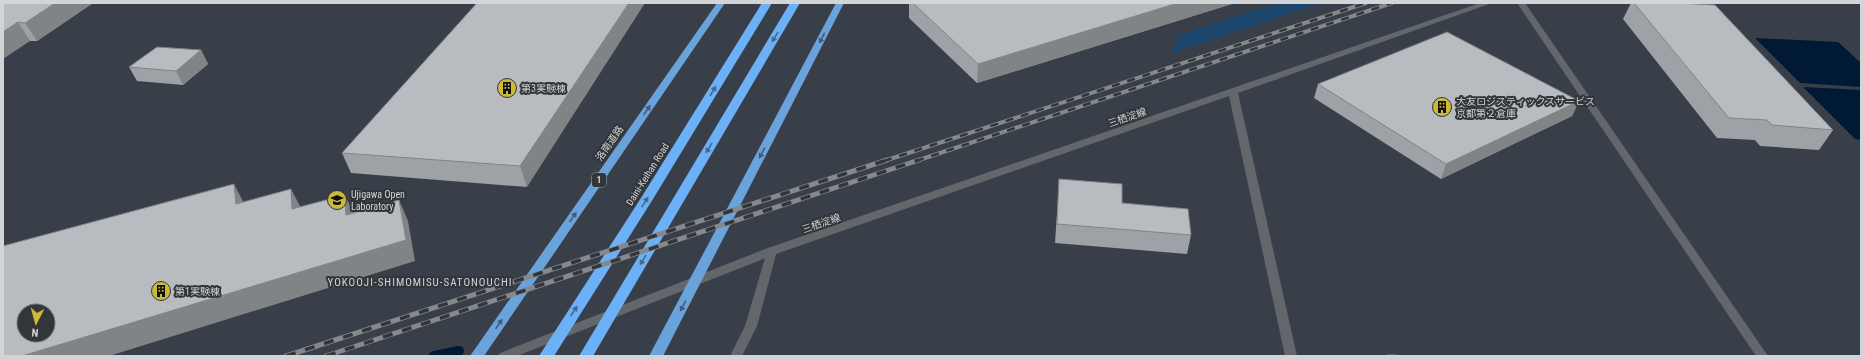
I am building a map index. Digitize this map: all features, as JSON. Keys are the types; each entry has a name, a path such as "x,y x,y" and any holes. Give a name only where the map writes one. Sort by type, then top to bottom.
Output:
{"highway":[{"name":"洛南道路","path":"477,356 721,3"},
{"name":"Daini-Keihan Road","path":"546,356 647,199 767,3"},
{"path":"586,356 795,3"},
{"path":"656,356 840,3"}],"street":[{"name":"三栖淀線","path":"504,356 772,251 1488,3"},
{"path":"1521,3 1762,356"},
{"path":"1233,92 1291,356"},
{"path":"736,356 751,326 772,251"}],"shaded area":[{"path":"3,3 1861,3 1861,356 3,356"},
{"path":"1277,3 1322,3 1172,53 1178,35"},
{"path":"1755,38 1838,42 1861,63 1861,87 1800,83"},
{"path":"1803,87 1861,90 1861,140 1855,139"}],"building":[{"path":"3,3 55,3 25,23 18,22 3,32"},
{"name":"第3実験棟","path":"477,3 629,3 520,166 342,153"},
{"path":"913,3 1178,3 978,64"},
{"path":"1634,3 1715,5 1833,130 1772,125 1767,120 1729,118"},
{"name":"大友ロジスティックスサービス 京都第２倉庫","path":"1447,32 1579,101 1446,164 1318,84"},
{"path":"157,47 201,50 176,71 129,67"},
{"path":"1059,179 1122,184 1122,203 1188,209 1191,235 1057,224"},
{"name":"第1実験棟","path":"234,184 236,204 291,189 292,209 345,195 346,215 399,200 406,240 22,356 3,356 3,246"},
{"path":"1395,355 1403,356 1386,356"}],"waterway":[{"path":"434,356 459,351"}],"railway":[{"path":"884,161 1366,3"},
{"path":"916,161 1392,3"},
{"path":"286,356 887,160"},
{"path":"326,356 919,160"}],"place":[{"name":"第3実験棟","path":"507,88"},
{"name":"大友ロジスティックスサービス 京都第２倉庫","path":"1442,107"},
{"name":"Ujigawa Open Laboratory","path":"337,200"},
{"name":"第1実験棟","path":"161,291"}],"district":[{"name":"YOKOOJI-SHIMOMISU-SATONOUCHI","path":"420,282"}]}
